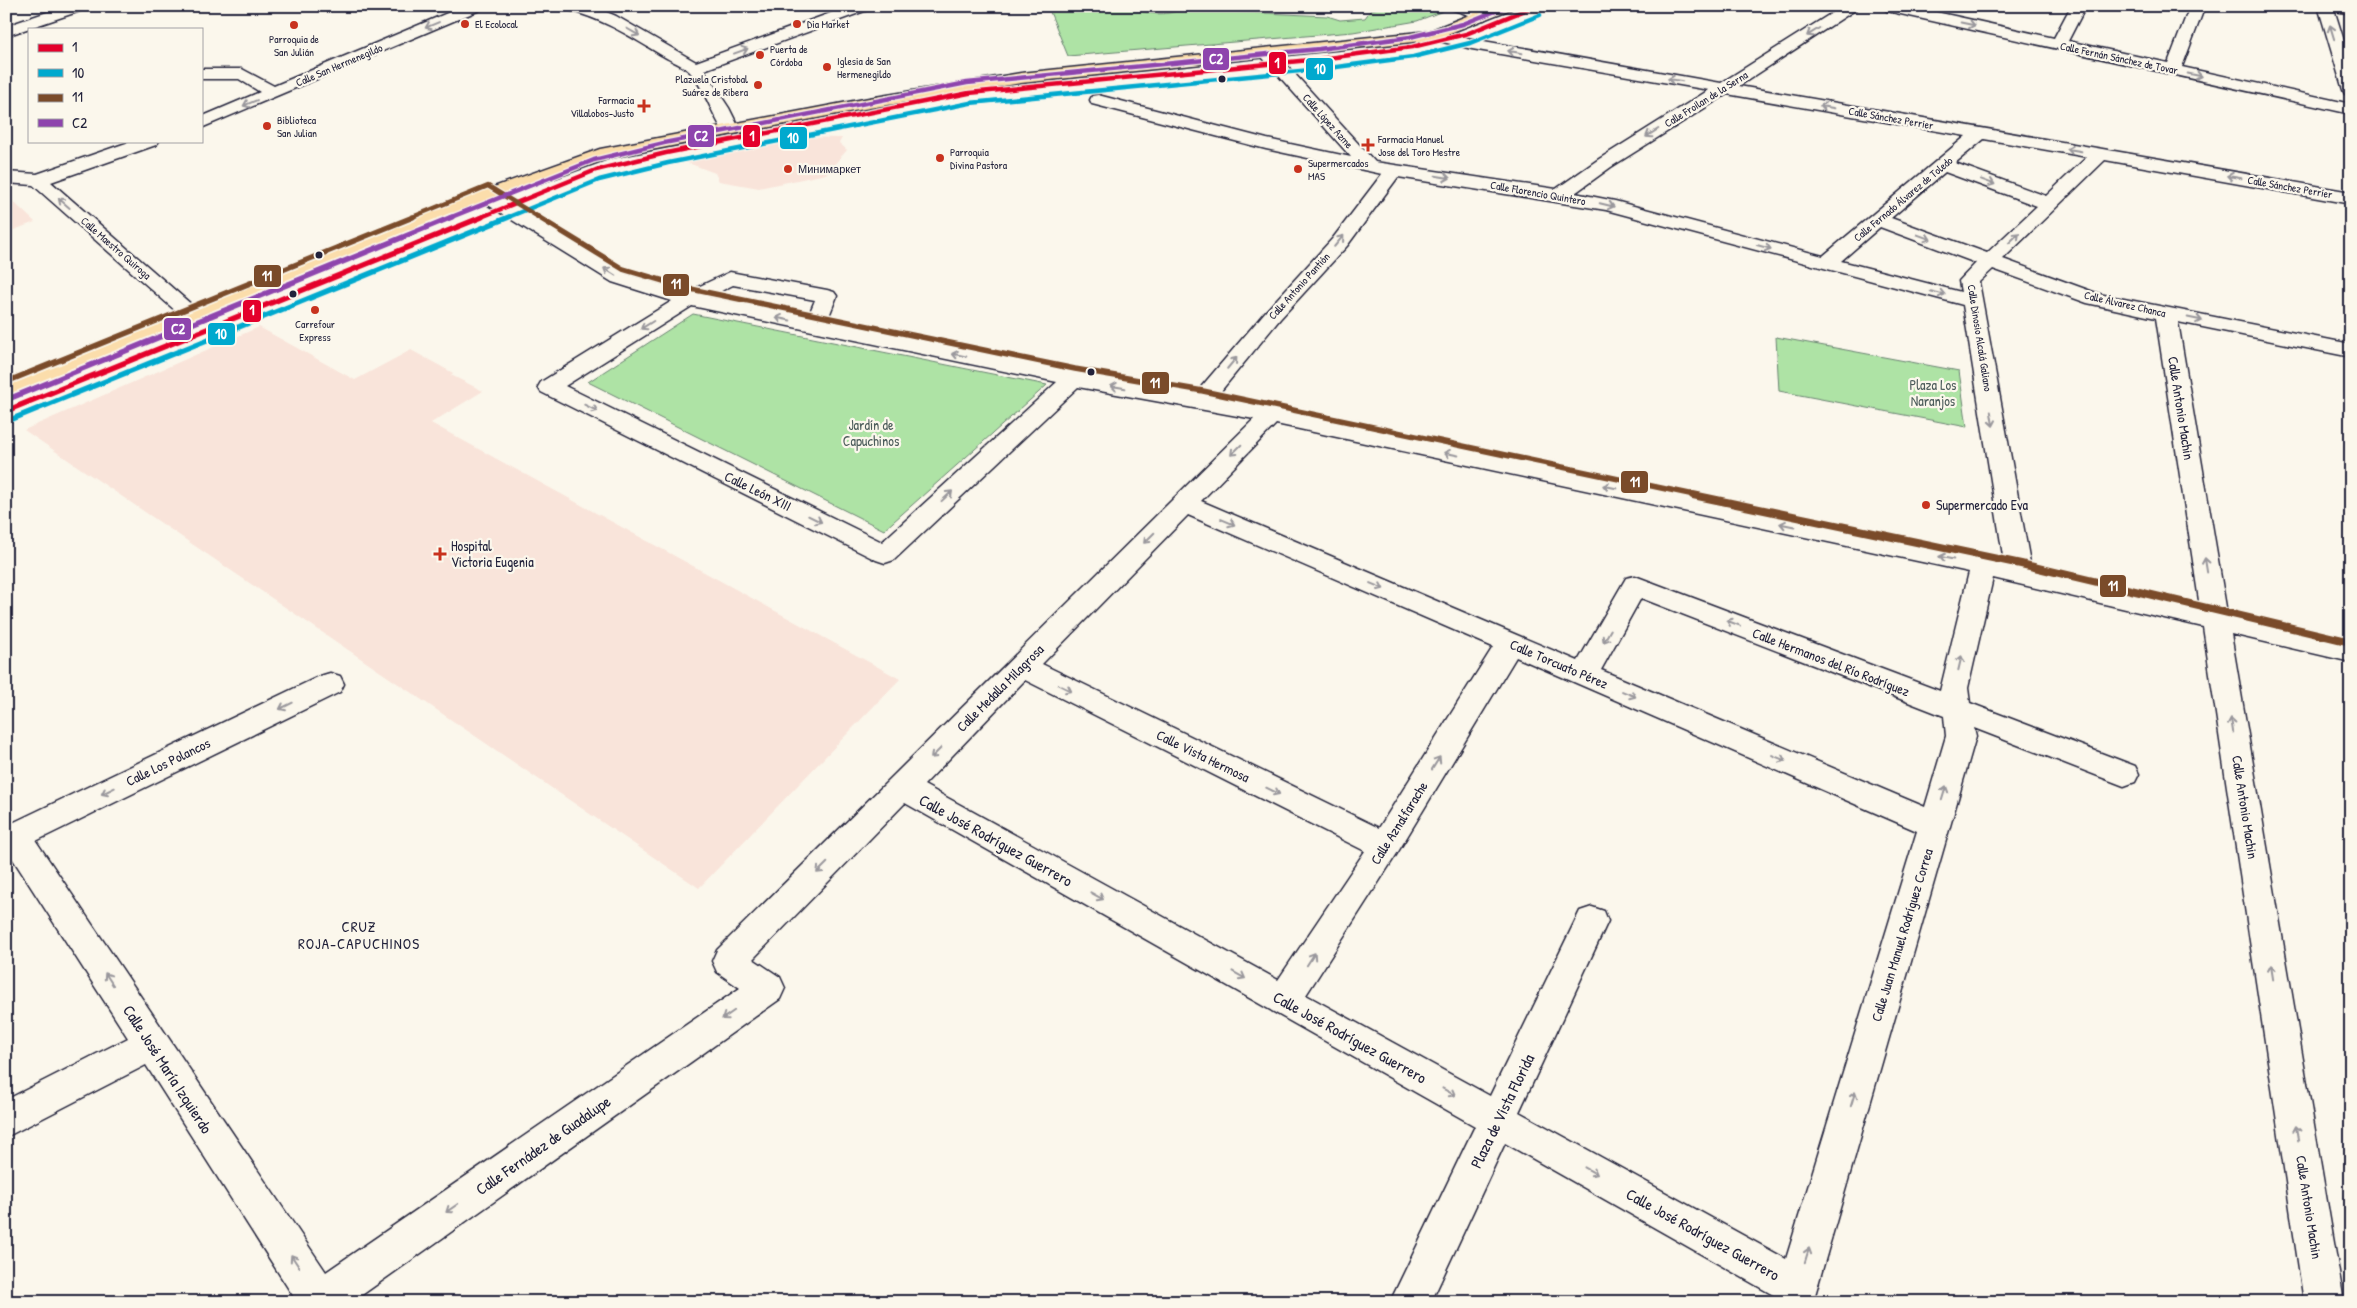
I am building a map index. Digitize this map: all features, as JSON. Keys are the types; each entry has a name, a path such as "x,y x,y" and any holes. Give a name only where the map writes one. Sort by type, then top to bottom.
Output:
{"main road":[{"path":"6,393 487,196 606,153 730,128 1021,78 1432,35 1506,6"},
{"path":"2330,6 2351,10"}],"street":[{"path":"6,31 81,6"},
{"name":"Calle San Hermenegildo","path":"202,123 477,6"},
{"path":"569,6 593,8 695,68 721,108 730,128"},
{"path":"695,68 865,6"},
{"path":"1456,6 1484,15"},
{"name":"Calle Froilan de la Serna","path":"1560,195 1605,163 1854,6"},
{"name":"Calle Fernán Sánchez de Tovar","path":"1887,6 2351,109"},
{"path":"2059,44 2079,6"},
{"path":"2173,70 2198,6"},
{"path":"2325,6 2351,90"},
{"name":"Calle Sánchez Perrier","path":"1432,35 1472,44 1723,89 2351,198"},
{"name":"Calle López Azme","path":"1267,53 1369,166"},
{"path":"202,74 242,74 274,93"},
{"name":"Calle Florencio Quintero","path":"1098,100 1300,152 1369,166 1560,195 1608,205 1974,302"},
{"name":"Calle Fernado Álvarez de Toledo","path":"1825,264 1980,133"},
{"path":"6,177 38,180 147,142"},
{"name":"Calle Dinosio Alcalá Galiano","path":"2020,574 1969,281 2101,154"},
{"path":"1942,165 2050,204"},
{"name":"Calle Antonio Pantión","path":"1201,401 1273,315 1340,242 1394,170"},
{"name":"Calle Maestro Quiroga","path":"38,180 194,316"},
{"path":"487,196 618,278 688,299 1073,379 1201,401 1983,566 2215,618 2351,652"},
{"name":"Calle Álvarez Chanca","path":"1878,220 2094,299 2351,351"},
{"name":"Calle León XIII","path":"815,326 828,296 730,278 688,299 549,387 884,554 1073,379"},
{"name":"Calle Antonio Machin","path":"2166,313 2324,1302"},
{"name":"Calle Medalla Milagrosa","path":"768,988 730,961 1271,416"},
{"name":"Calle Torcuato Pérez","path":"1183,503 1935,825"},
{"name":"Calle Juan Manuel Rodríguez Correa","path":"1795,1294 1961,736 1954,688 1983,566"},
{"name":"Calle Hermanos del Río Rodríguez","path":"1584,675 1635,585 2124,774"},
{"name":"Calle Aznalfarache","path":"1284,1000 1385,846 1510,643"},
{"name":"Calle Vista Hermosa","path":"1021,666 1385,846"},
{"name":"Calle Los Polancos","path":"11,838 330,684"},
{"name":"Calle José Rodríguez Guerrero","path":"902,787 1498,1120 1795,1294"},
{"name":"Calle José María Izquierdo","path":"11,838 152,1044 320,1301"},
{"name":"Plaza de Vista Florida","path":"1410,1302 1592,921"},
{"name":"Calle Fernádez de Guadalupe","path":"320,1301 768,988"},
{"path":"6,1119 152,1044"}],"shaded area":[{"path":"794,137 842,138 839,143 847,150 826,174 759,188 719,181 715,173 680,160"},
{"path":"6,194 20,208 35,222 6,233"},
{"name":"Hospital Victoria Eugenia","path":"259,327 355,380 411,350 453,373 451,375 483,391 431,423 900,679 699,888 24,430"}],"green space":[{"path":"1382,6 1456,6 1417,21 1353,32 1068,56 1048,7 1132,8 1157,14 1170,13 1182,9 1327,16 1340,20 1365,18 1370,11"},
{"name":"Jardín de Capuchinos","path":"693,314 1047,385 884,530 588,382"},
{"name":"Plaza Los Naranjos","path":"1776,337 1959,371 1967,427 1779,391"}],"transit line":[{"name":"C2","path":"6,400 594,160 664,143 967,83 1319,49 1410,37 1463,24 1508,6"},
{"name":"1","path":"6,411 596,170 666,153 969,93 1320,59 1412,47 1466,34 1535,6"},
{"name":"10","path":"10,420 599,180 668,163 970,103 1321,69 1413,57 1470,43 1540,15"},
{"name":"11","path":"6,382 488,186 623,269 691,289 1075,369 1203,391 2021,564 2351,642"}],"place":[{"name":"El Ecolocal","path":"465,24"},
{"name":"Dia Market","path":"797,24"},
{"name":"Parroquia de San Julián","path":"294,25"},
{"name":"Puerta de Córdoba","path":"760,55"},
{"name":"Iglesia de San Hermenegildo","path":"827,67"},
{"name":"Plazuela Cristobal Suárez de Ribera","path":"758,85"},
{"name":"Farmacia Villalobos-Justo","path":"644,106"},
{"name":"Biblioteca San Julian","path":"267,126"},
{"name":"Farmacia Manuel Jose del Toro Mestre","path":"1368,145"},
{"name":"Parroquia Divina Pastora","path":"940,158"},
{"name":"Минимаркет","path":"788,169"},
{"name":"Supermercados MAS","path":"1298,169"},
{"name":"Carrefour Express","path":"315,310"},
{"name":"Supermercado Eva","path":"1926,505"},
{"name":"Hospital Victoria Eugenia","path":"440,554"}],"district":[{"name":"CRUZ ROJA-CAPUCHINOS","path":"359,936"}]}
